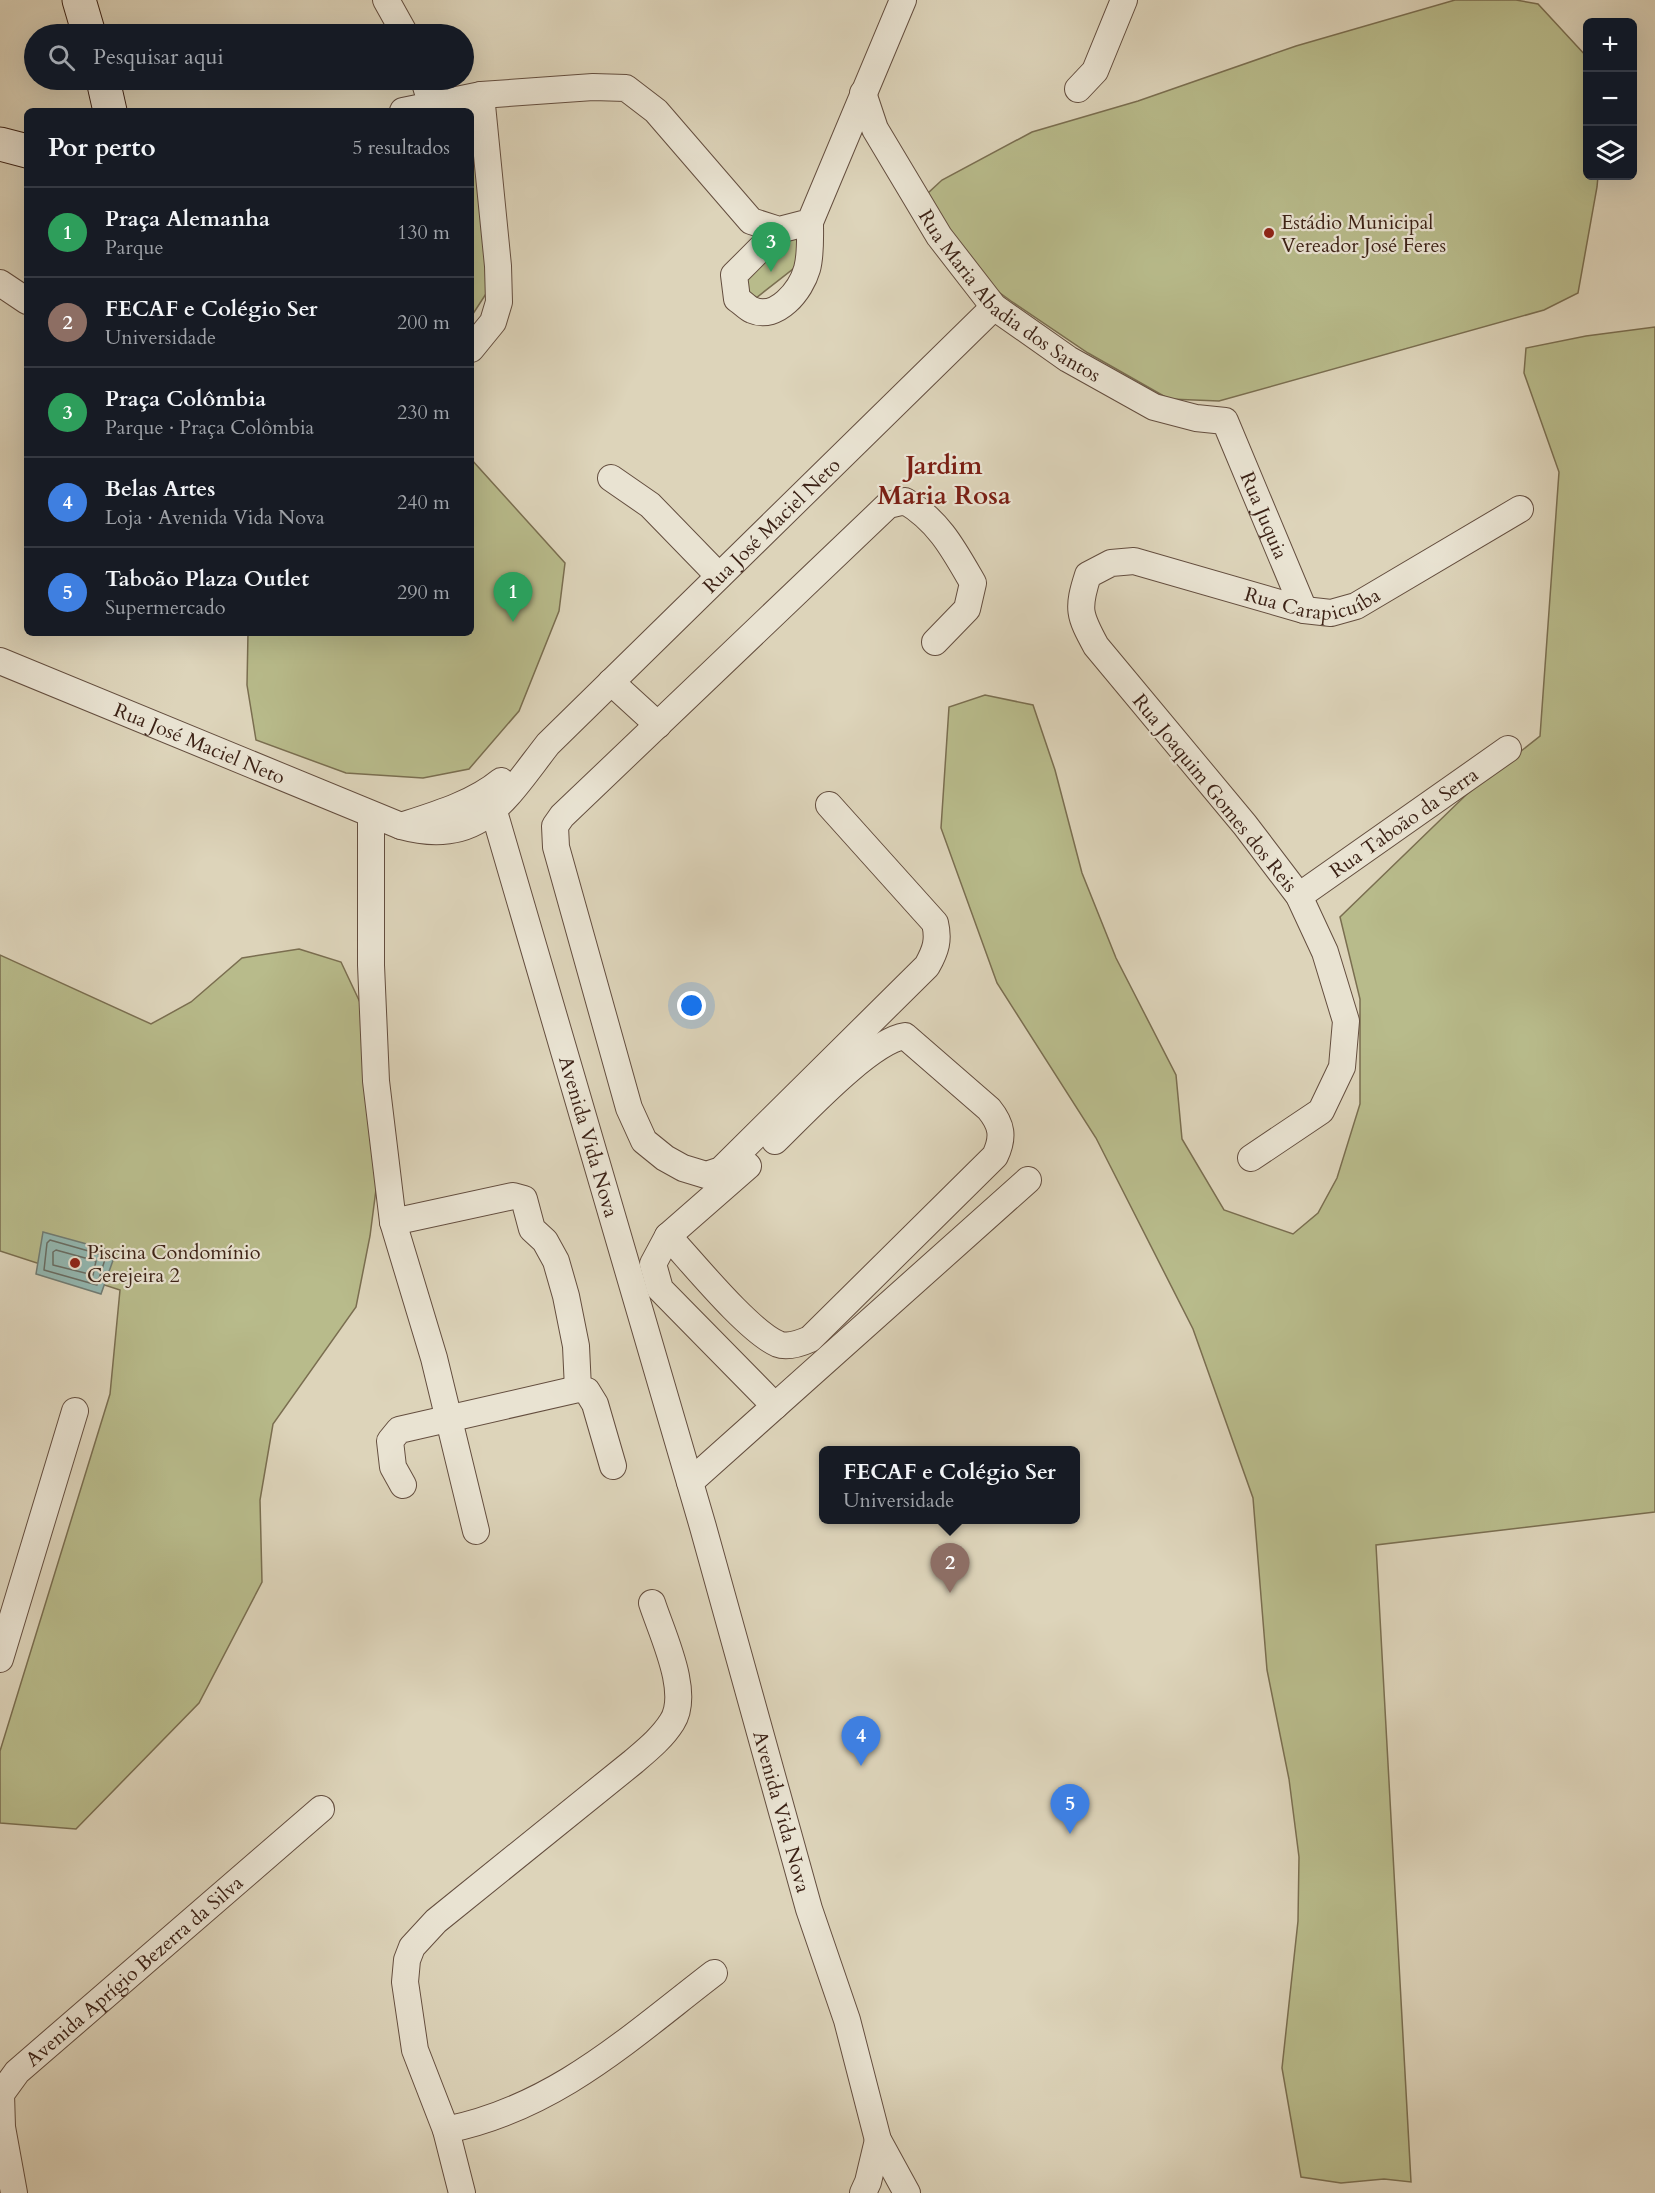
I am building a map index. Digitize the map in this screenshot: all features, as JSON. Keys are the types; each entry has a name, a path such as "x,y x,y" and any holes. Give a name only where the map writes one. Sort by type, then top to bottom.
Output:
{"street":[{"path":"78,0 86,24"},
{"path":"386,0 399,24"},
{"path":"810,222 779,230 735,275 737,299 753,311 765,312 781,306 802,283 808,267 810,222 903,0"},
{"path":"1078,89 1095,71 1124,0"},
{"path":"420,108 481,94 593,87 626,88 657,111 751,221 779,230"},
{"path":"105,90 109,108"},
{"path":"427,90 432,106"},
{"name":"Rua Maria Abadia dos Santos","path":"863,93 874,129 939,236 994,307 1068,359 1155,406 1196,418 1225,421"},
{"path":"474,345 493,322 499,302 498,266 481,94"},
{"path":"0,144 24,150"},
{"path":"0,284 24,299"},
{"name":"Rua José Maciel Neto","path":"0,661 400,826 422,832 450,832 469,826 548,744 994,307"},
{"name":"Rua Juquia","path":"1225,421 1304,610"},
{"path":"611,478 650,505 719,576"},
{"path":"829,805 935,923 938,937 934,953 927,966 721,1170 706,1175 683,1168 644,1140 629,1108 554,836 555,826 562,816 888,505 905,501 921,511 944,532 973,583 967,609 935,642"},
{"name":"Rua Carapicuíba","path":"1088,574 1111,562 1134,561 1304,610 1331,613 1356,606 1520,509"},
{"name":"Rua Joaquim Gomes dos Reis","path":"1088,574 1081,596 1081,617 1096,646 1245,825 1299,896 1325,952 1346,1021 1341,1067 1321,1111 1251,1158"},
{"path":"611,682 658,725"},
{"name":"Rua Taboão da Serra","path":"1299,896 1508,749"},
{"name":"Avenida Vida Nova","path":"492,800 690,1482 809,1909 847,2020 878,2140 907,2193"},
{"path":"372,815 371,965 376,1081 393,1222 434,1358 476,1531"},
{"path":"668,1236 757,1331 780,1346 798,1344 810,1339 996,1156 1002,1142 999,1122 914,1042 905,1036 892,1038 865,1056 712,1199 668,1236 653,1264 660,1289 776,1406"},
{"path":"690,1482 1028,1180"},
{"path":"393,1222 513,1196 524,1199 532,1229 545,1241 556,1261 566,1296 576,1346 578,1389"},
{"path":"403,1485 393,1467 390,1441 399,1431 578,1389 588,1391 595,1404 613,1467"},
{"path":"0,1659 75,1411"},
{"path":"479,2193 454,2129 416,2050 405,1982 412,1947 436,1921 633,1762 659,1739 672,1721 678,1708 679,1690 652,1603"},
{"name":"Avenida Aprígio Bezerra da Silva","path":"14,2193 2,2127 1,2094 17,2072 321,1809"},
{"path":"454,2129 506,2115 569,2082 714,1974"},
{"path":"454,2129 462,2193"},
{"name":"Avenida Vida Nova","path":"863,2193 868,2182 878,2140"}],"green space":[{"name":"Estádio Municipal Vereador José Feres","path":"1455,0 1516,0 1538,4 1583,53 1583,180 1598,180 1578,293 1544,310 1219,401 1169,399 1088,353 971,272 927,194 942,180 1032,132 1138,101 1296,46"},
{"path":"474,131 493,283 474,312"},
{"path":"794,235 807,258 756,298 738,285"},
{"path":"1655,327 1655,1512 1376,1545 1411,2182 1384,2179 1341,2183 1301,2177 1282,2068 1298,1921 1299,1857 1289,1779 1267,1670 1253,1498 1193,1329 1096,1138 997,983 941,828 949,707 985,695 1033,705 1055,770 1082,873 1116,958 1176,1075 1182,1139 1224,1210 1293,1234 1318,1213 1337,1178 1360,1104 1360,999 1340,917 1466,795 1540,736 1559,472 1524,373 1526,348 1586,336"},
{"path":"474,462 565,563 559,611 519,711 469,769 423,778 346,773 256,740 247,685 248,636 474,636"},
{"path":"299,949 341,962 365,1013 382,1143 370,1236 356,1307 273,1424 260,1500 262,1582 199,1703 76,1829 0,1823 0,1751 110,1394 120,1290 0,1251 0,955 151,1024 191,1002 242,958"}],"water":[{"name":"Piscina Condomínio Cerejeira 2","path":"43,1232 116,1252 101,1294 36,1274"}],"place":[{"name":"Estádio Municipal Vereador José Feres","path":"1269,233"},
{"name":"Praça Colômbia","path":"771,272"},
{"name":"Praça Alemanha","path":"513,622"},
{"name":"Piscina Condomínio Cerejeira 2","path":"75,1263"},
{"name":"FECAF e Colégio Ser","path":"950,1593"},
{"name":"Belas Artes","path":"861,1766"},
{"name":"Taboão Plaza Outlet","path":"1070,1834"}],"district":[{"name":"Jardim Maria Rosa","path":"944,480"}]}
